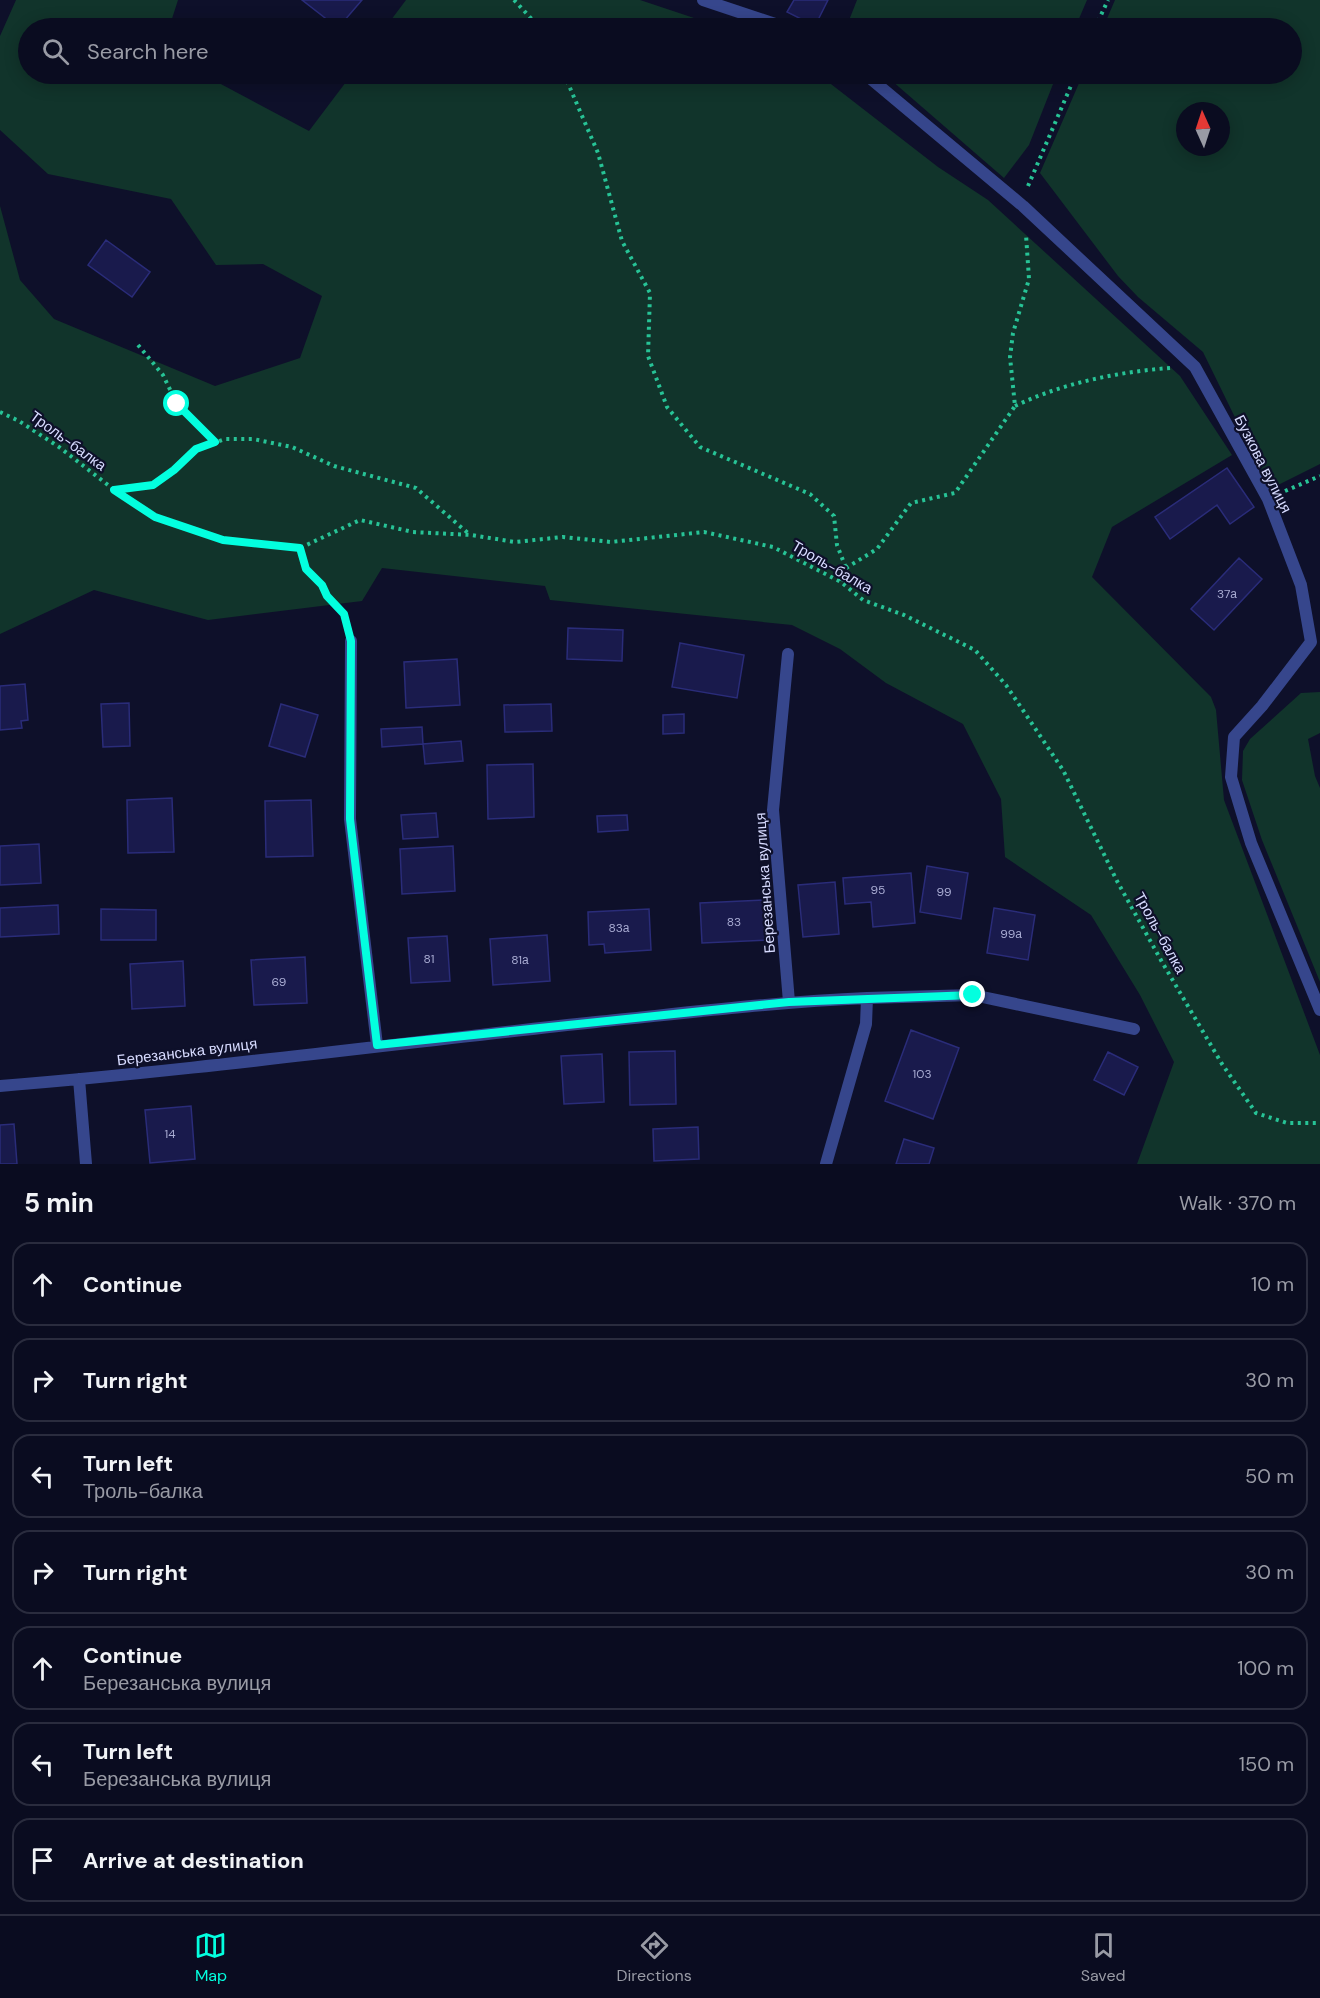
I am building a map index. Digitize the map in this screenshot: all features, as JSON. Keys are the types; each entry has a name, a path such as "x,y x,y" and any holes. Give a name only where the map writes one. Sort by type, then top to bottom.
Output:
{"street":[{"path":"703,0 757,18"},
{"name":"Бузкова вулиця","path":"877,84 1023,206 1195,367 1268,499 1301,585 1311,642"},
{"path":"351,641 350,819 377,1045"},
{"path":"1320,652 1311,642 1262,706 1234,737 1231,777 1251,843 1320,1010"},
{"name":"Березанська вулиця","path":"788,654 773,810 789,1002"},
{"name":"Березанська вулиця","path":"0,1086 789,1002 867,998 973,995 1134,1029"},
{"path":"826,1164 866,1024 867,998"},
{"path":"79,1079 86,1164"}],"path":[{"path":"514,0 531,18"},
{"path":"1100,18 1108,0"},
{"path":"568,84 598,153 622,241 650,293 648,356 667,407 700,447 810,494 834,516 837,545 846,568"},
{"path":"1014,406 1010,357 1013,333 1029,279 1023,206 1029,182 1072,84"},
{"path":"138,345 163,375 177,404 215,442"},
{"path":"841,582 846,568 877,549 912,502 955,493 1014,406 1037,396 1095,378 1140,370 1195,367"},
{"name":"Троль-балка","path":"0,412 19,420 59,447 114,490 155,517 223,540 300,548 360,520 413,532 471,535 515,542 563,537 611,542 704,531 772,547 841,582 863,600 904,615 975,650 1006,685 1063,770 1117,881 1162,962 1222,1064 1256,1113 1287,1123 1320,1123"},
{"path":"114,490 153,485 174,470 196,449 215,442 253,439 292,447 334,466 416,488 471,535"},
{"path":"1268,499 1320,476"},
{"path":"300,548 306,569 322,585 327,596 344,614 351,641"}],"green space":[{"path":"16,0 178,0 172,18 18,18 18,84 221,84 309,131 344,84 831,84 938,167 988,200 1180,376 1232,455 1112,527 1092,577 1211,697 1216,710 1224,800 1320,1055 1320,1164 1137,1164 1174,1062 1140,995 1091,915 1005,857 1001,799 963,724 886,683 840,649 792,625 550,600 545,586 382,568 362,601 208,620 94,590 0,634 0,206 20,280 54,319 215,386 300,358 322,296 263,264 216,265 171,199 48,174 0,130 0,36"},
{"path":"406,0 640,0 694,18 392,18"},
{"path":"857,0 1087,0 1079,18 850,18"},
{"path":"1115,0 1320,0 1320,464 1270,489 1203,352 1138,297 1118,276 1040,173 1079,84 1302,84 1302,18 1107,18"},
{"path":"896,84 1053,84 1029,145 1004,178"},
{"path":"1320,692 1320,733 1308,739 1315,776 1320,788 1320,982 1262,840 1242,780 1243,751 1250,739 1301,693"}],"building":[{"path":"302,0 362,0 347,18 325,18"},
{"path":"794,0 828,0 819,18 799,18 787,12"},
{"path":"106,240 150,272 132,297 88,265"},
{"path":"1227,468 1254,507 1230,524 1217,505 1170,539 1155,517"},
{"path":"1239,558 1262,579 1214,630 1191,609"},
{"path":"568,628 623,630 622,661 567,659"},
{"path":"680,643 744,655 737,698 672,687"},
{"path":"457,659 460,705 406,708 404,662"},
{"path":"25,684 28,720 21,721 22,728 0,730 0,686"},
{"path":"129,703 130,746 103,747 101,704"},
{"path":"281,704 318,715 305,757 269,746"},
{"path":"551,704 552,731 505,732 504,705"},
{"path":"684,714 684,733 663,734 663,715"},
{"path":"422,727 423,744 382,747 381,729"},
{"path":"461,741 463,761 425,764 423,744"},
{"path":"533,764 534,817 488,819 487,765"},
{"path":"172,798 174,852 128,853 127,800"},
{"path":"311,800 313,856 266,857 265,801"},
{"path":"436,813 438,837 403,839 401,815"},
{"path":"627,815 628,830 598,832 597,816"},
{"path":"39,844 41,883 0,885 0,846"},
{"path":"453,846 455,891 402,894 400,849"},
{"path":"927,866 968,873 961,919 920,912"},
{"path":"911,873 915,923 873,927 871,902 845,904 843,878"},
{"path":"835,882 839,934 803,937 798,885"},
{"path":"766,900 768,940 702,943 700,903"},
{"path":"58,905 59,934 0,937 0,908"},
{"path":"994,908 1035,915 1028,960 987,953"},
{"path":"101,909 156,910 156,940 101,940"},
{"path":"649,909 651,950 605,953 604,944 589,945 588,912"},
{"path":"547,935 550,981 493,985 490,939"},
{"path":"447,936 450,981 411,983 408,938"},
{"path":"305,957 307,1003 254,1005 251,960"},
{"path":"183,961 185,1006 132,1009 130,964"},
{"path":"911,1030 959,1048 933,1119 885,1101"},
{"path":"675,1051 676,1104 630,1105 629,1052"},
{"path":"1108,1052 1138,1067 1124,1095 1094,1080"},
{"path":"602,1054 604,1102 564,1104 561,1056"},
{"path":"191,1106 195,1159 150,1163 145,1110"},
{"path":"14,1124 17,1164 0,1164 0,1125"},
{"path":"698,1127 699,1159 654,1161 653,1129"},
{"path":"904,1139 934,1148 929,1164 896,1164"}],"route":[{"path":"177,404 215,442 196,449 174,470 153,485 114,490 155,517 182,524 223,540 300,548 306,569 322,585 327,596 344,614 349,626 351,641 350,819 377,1045 789,1002 973,995"}]}
